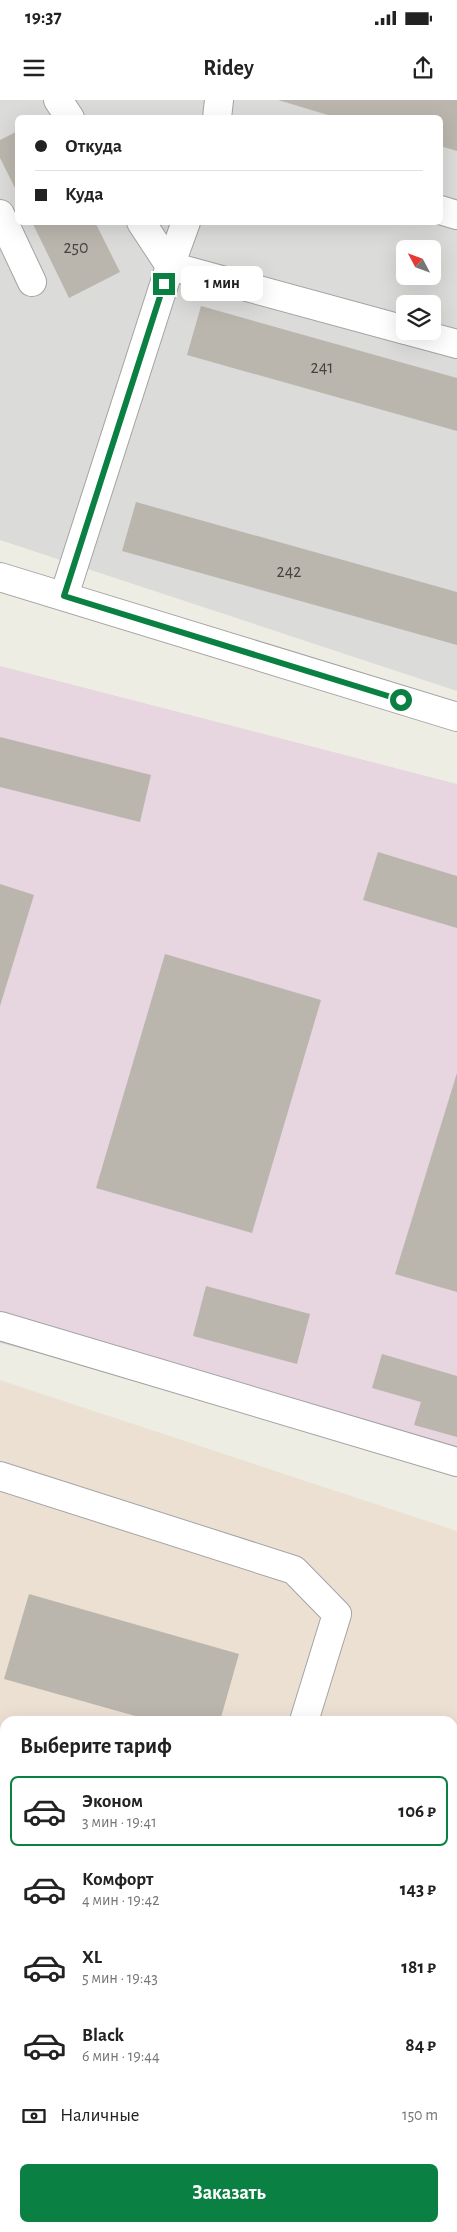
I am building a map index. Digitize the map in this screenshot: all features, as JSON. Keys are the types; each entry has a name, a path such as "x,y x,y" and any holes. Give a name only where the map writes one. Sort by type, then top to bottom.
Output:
{"street":[{"path":"58,100 68,115"},
{"path":"217,115 219,100"},
{"path":"443,211 457,215"},
{"path":"0,214 32,282"},
{"path":"143,225 170,266 396,328"},
{"path":"64,596 185,225"},
{"path":"441,340 457,344"},
{"path":"0,578 457,717"},
{"path":"0,1326 457,1462"},
{"path":"0,1476 294,1570 337,1614 306,1716"}],"shaded area":[{"path":"0,100 457,100 457,691 0,540"},
{"path":"0,666 457,784 457,1460 0,1343"},
{"path":"0,1380 457,1531 457,1716 0,1716"}],"building":[{"path":"278,100 457,100 457,151 443,147 443,115 328,115"},
{"path":"15,132 15,188 0,158 0,140"},
{"path":"33,225 96,225 120,272 69,298"},
{"path":"201,306 457,378 457,431 187,355"},
{"path":"136,502 457,592 457,645 122,551"},
{"path":"0,737 151,775 140,822 0,787"},
{"path":"378,852 457,876 457,928 363,900"},
{"path":"0,884 34,895 0,1006"},
{"path":"165,954 321,1000 252,1233 96,1188"},
{"path":"457,1073 457,1292 395,1274"},
{"path":"206,1286 310,1314 297,1364 193,1336"},
{"path":"382,1354 457,1376 457,1437 414,1425 421,1402 372,1388"},
{"path":"29,1594 239,1654 221,1716 135,1716 4,1679"}],"route":[{"path":"164,284 64,596 401,700"}]}
